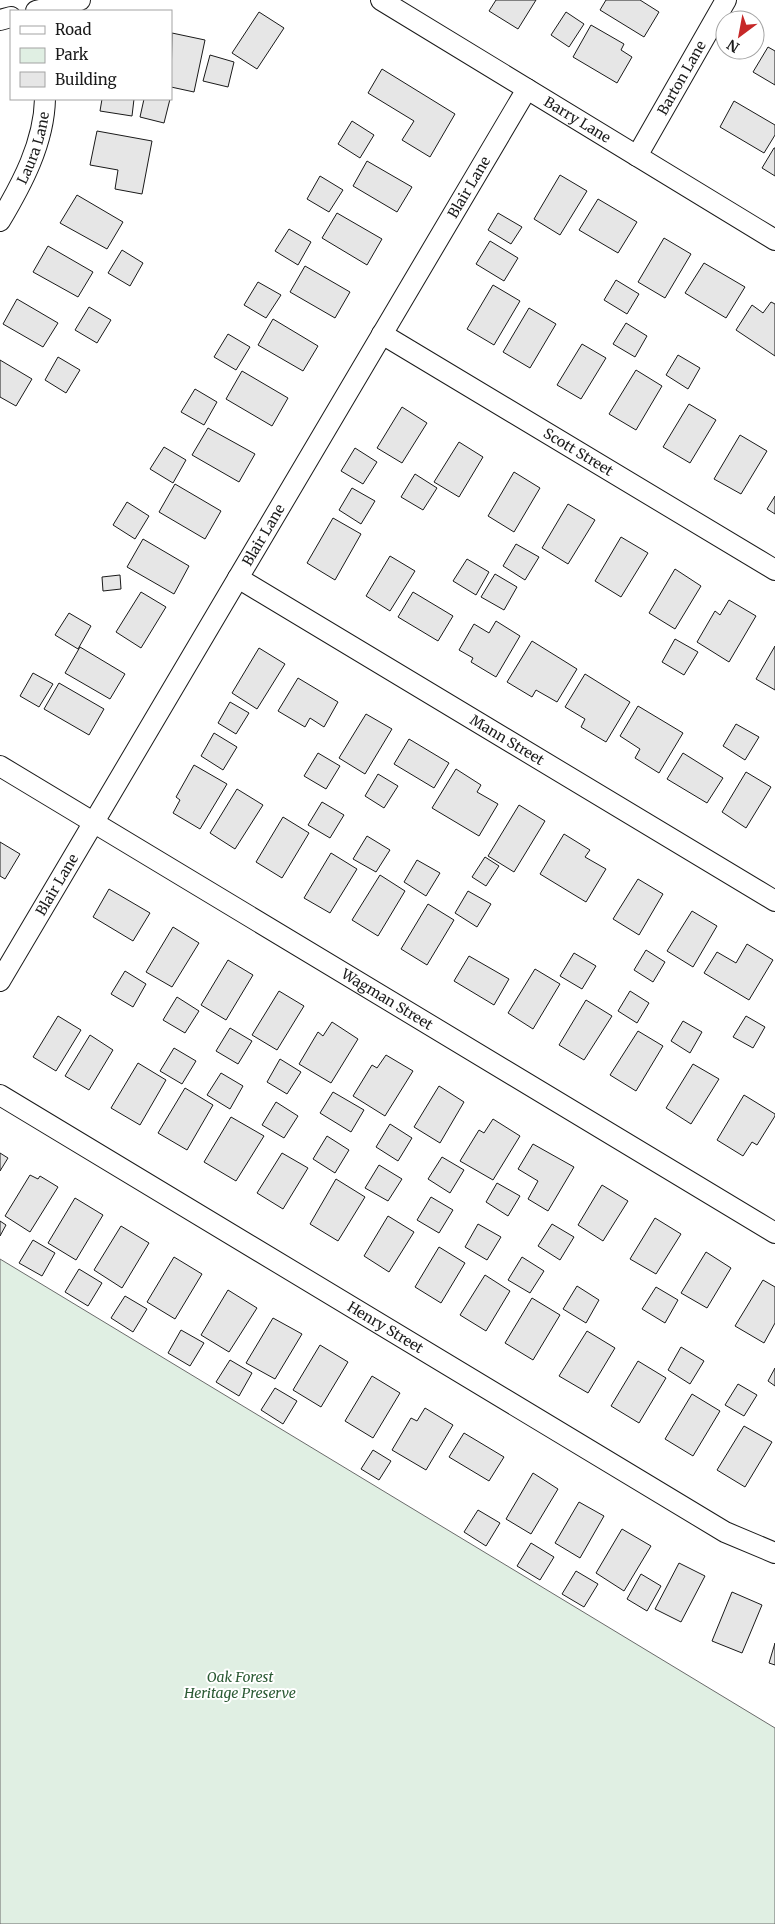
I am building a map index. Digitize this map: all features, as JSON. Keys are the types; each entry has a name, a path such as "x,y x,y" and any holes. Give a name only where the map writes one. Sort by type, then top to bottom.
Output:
{"street":[{"path":"40,10 80,0"},
{"name":"Barry Lane","path":"380,0 775,240"},
{"name":"Barton Lane","path":"637,156 726,0"},
{"name":"Blair Lane","path":"0,981 527,89"},
{"name":"Laura Lane","path":"0,221 31,163 39,137 45,100"},
{"name":"Scott Street","path":"382,334 775,570"},
{"name":"Mann Street","path":"238,578 775,901"},
{"name":"Wagman Street","path":"0,766 775,1233"},
{"name":"Henry Street","path":"0,1095 725,1532 775,1553"}],"green space":[{"name":"Oak Forest Heritage Preserve","path":"0,1259 775,1728 775,1924 0,1924"}],"building":[{"path":"496,0 536,0 518,29 489,11"},
{"path":"606,0 640,0 659,12 644,37 600,10"},
{"path":"259,12 284,28 257,69 232,53"},
{"path":"566,12 584,24 569,47 551,35"},
{"path":"591,25 624,44 621,50 632,57 617,83 573,57"},
{"path":"172,33 205,40 194,92 172,87"},
{"path":"768,47 775,51 775,85 753,72 760,60 765,60 765,52"},
{"path":"210,55 234,62 228,87 203,81"},
{"path":"382,69 455,114 430,157 402,140 414,121 368,93"},
{"path":"102,100 134,100 132,116 100,111"},
{"path":"144,100 170,100 164,123 140,117"},
{"path":"734,101 775,125 775,135 764,153 720,127"},
{"path":"352,121 374,135 360,158 338,144"},
{"path":"97,131 152,141 142,194 115,189 118,170 90,165"},
{"path":"775,148 775,176 762,168"},
{"path":"367,161 412,187 397,212 353,186"},
{"path":"560,175 587,191 560,235 534,219"},
{"path":"320,176 343,190 329,212 307,199"},
{"path":"77,195 123,222 107,249 60,223"},
{"path":"598,199 637,222 618,253 579,230"},
{"path":"337,213 382,239 367,265 322,238"},
{"path":"498,213 522,227 511,244 488,230"},
{"path":"289,229 311,242 298,265 275,251"},
{"path":"664,238 691,254 665,298 638,282"},
{"path":"490,241 518,258 504,281 476,264"},
{"path":"48,246 93,272 78,297 33,272"},
{"path":"122,250 143,263 130,286 108,273"},
{"path":"704,263 745,287 726,318 685,293"},
{"path":"305,266 350,292 335,318 290,292"},
{"path":"616,280 639,294 627,314 604,300"},
{"path":"258,282 281,295 266,318 244,305"},
{"path":"493,285 520,301 494,345 467,329"},
{"path":"17,299 58,323 43,347 3,324"},
{"path":"771,302 775,304 775,356 736,330 752,305 763,313"},
{"path":"89,307 111,320 97,343 75,330"},
{"path":"529,308 556,324 530,368 503,352"},
{"path":"273,319 318,346 303,371 258,345"},
{"path":"626,323 647,336 635,357 613,344"},
{"path":"228,334 250,347 236,370 214,357"},
{"path":"582,344 606,358 581,399 557,385"},
{"path":"678,355 700,368 688,389 666,375"},
{"path":"58,357 80,370 66,393 45,380"},
{"path":"0,360 32,379 16,406 0,397"},
{"path":"636,370 662,386 636,430 609,414"},
{"path":"242,371 288,398 272,426 226,399"},
{"path":"195,389 217,402 204,425 181,412"},
{"path":"689,404 716,420 690,463 663,447"},
{"path":"402,407 427,423 402,463 377,448"},
{"path":"208,428 255,454 239,482 192,455"},
{"path":"740,435 767,451 741,494 714,479"},
{"path":"459,442 483,457 459,497 434,482"},
{"path":"164,447 186,460 173,483 150,469"},
{"path":"355,448 377,462 363,484 341,471"},
{"path":"514,472 540,488 514,532 488,516"},
{"path":"415,474 437,488 423,510 401,497"},
{"path":"175,484 221,511 205,539 159,512"},
{"path":"352,488 375,501 361,524 339,510"},
{"path":"775,496 775,514 767,509"},
{"path":"127,502 149,516 135,539 113,525"},
{"path":"568,504 595,520 568,564 542,548"},
{"path":"333,518 361,534 335,580 307,563"},
{"path":"621,537 648,553 621,597 595,581"},
{"path":"143,539 189,566 174,594 127,567"},
{"path":"516,544 539,557 525,580 503,566"},
{"path":"390,556 415,571 390,611 366,596"},
{"path":"467,559 489,572 476,595 453,581"},
{"path":"675,569 701,586 675,629 649,613"},
{"path":"495,574 517,587 504,610 481,597"},
{"path":"120,575 121,589 103,591 102,577"},
{"path":"141,592 166,607 141,648 116,632"},
{"path":"413,592 453,616 438,641 398,617"},
{"path":"729,600 756,616 729,662 697,642 715,611 720,615"},
{"path":"69,613 91,626 78,649 55,635"},
{"path":"496,621 520,636 496,677 471,662 473,658 459,650 474,624 489,633"},
{"path":"675,639 698,652 684,675 662,662"},
{"path":"532,641 577,669 557,702 536,690 532,697 507,682"},
{"path":"775,646 775,690 756,679"},
{"path":"80,647 125,674 110,699 65,673"},
{"path":"259,648 285,664 257,709 232,693"},
{"path":"33,673 53,684 39,707 20,696"},
{"path":"585,674 630,702 606,742 581,727 585,719 565,707"},
{"path":"298,678 338,702 324,727 310,718 305,727 278,711"},
{"path":"59,683 104,709 89,735 44,709"},
{"path":"230,702 249,713 236,734 218,723"},
{"path":"638,706 683,733 659,773 635,758 640,749 620,736"},
{"path":"366,714 392,729 365,774 339,758"},
{"path":"736,724 759,737 745,760 723,746"},
{"path":"214,733 237,747 223,770 201,756"},
{"path":"409,739 449,763 434,788 394,764"},
{"path":"318,753 340,766 326,789 304,776"},
{"path":"683,753 723,778 707,803 667,779"},
{"path":"194,765 227,784 200,829 173,813 180,800 176,797"},
{"path":"456,769 481,785 477,792 498,804 479,836 432,808"},
{"path":"746,772 771,787 746,828 722,812"},
{"path":"378,774 398,786 384,808 365,796"},
{"path":"237,789 263,805 235,849 210,833"},
{"path":"322,802 344,815 330,838 308,825"},
{"path":"519,805 545,821 514,872 488,856"},
{"path":"283,817 309,833 282,878 256,862"},
{"path":"564,834 590,850 585,857 606,869 586,902 540,874"},
{"path":"367,836 390,850 376,872 353,859"},
{"path":"0,842 20,854 5,879 0,876"},
{"path":"331,853 357,869 330,913 304,898"},
{"path":"485,857 499,866 486,886 472,877"},
{"path":"417,860 440,873 426,896 404,882"},
{"path":"380,875 405,891 378,936 352,920"},
{"path":"638,879 663,894 639,935 613,919"},
{"path":"109,889 150,913 133,941 93,917"},
{"path":"468,891 491,904 477,927 455,913"},
{"path":"428,904 454,920 427,965 401,949"},
{"path":"692,911 717,926 693,967 667,951"},
{"path":"173,927 199,943 172,987 146,972"},
{"path":"747,944 773,960 749,1000 704,973 717,952 736,963"},
{"path":"646,950 665,962 653,982 634,970"},
{"path":"574,953 596,966 582,989 560,976"},
{"path":"469,956 509,979 494,1005 454,981"},
{"path":"228,960 253,975 226,1020 201,1005"},
{"path":"535,969 560,984 533,1029 508,1013"},
{"path":"125,971 146,984 133,1007 111,994"},
{"path":"279,991 304,1006 277,1050 252,1035"},
{"path":"630,991 649,1003 637,1023 618,1011"},
{"path":"177,997 199,1011 185,1033 163,1020"},
{"path":"586,1000 612,1016 584,1060 559,1045"},
{"path":"58,1016 81,1030 56,1071 33,1057"},
{"path":"746,1016 765,1027 753,1048 733,1037"},
{"path":"683,1021 702,1032 690,1053 671,1041"},
{"path":"332,1022 358,1039 331,1083 299,1064 318,1032 323,1036"},
{"path":"230,1028 252,1041 238,1064 216,1051"},
{"path":"638,1031 663,1046 636,1091 610,1075"},
{"path":"90,1035 113,1050 89,1090 65,1076"},
{"path":"174,1048 196,1061 182,1084 160,1071"},
{"path":"386,1055 413,1071 385,1116 353,1096 372,1065 377,1068"},
{"path":"280,1059 301,1072 287,1094 267,1082"},
{"path":"138,1063 166,1080 140,1125 111,1108"},
{"path":"693,1064 719,1079 691,1124 666,1108"},
{"path":"221,1073 243,1086 230,1109 207,1095"},
{"path":"439,1086 464,1102 440,1143 414,1127"},
{"path":"185,1088 213,1105 187,1150 158,1133"},
{"path":"333,1092 364,1110 351,1132 320,1113"},
{"path":"744,1095 775,1114 775,1116 757,1145 752,1142 743,1156 717,1140"},
{"path":"276,1102 298,1116 284,1138 262,1125"},
{"path":"231,1117 264,1136 236,1181 204,1162"},
{"path":"493,1119 520,1136 493,1180 460,1161 479,1130 484,1133"},
{"path":"390,1124 412,1138 398,1161 376,1147"},
{"path":"327,1136 349,1150 335,1173 313,1159"},
{"path":"533,1144 574,1167 548,1211 528,1199 538,1181 518,1169"},
{"path":"0,1153 8,1158 0,1171"},
{"path":"282,1153 308,1168 283,1209 257,1193"},
{"path":"442,1157 464,1170 450,1193 428,1179"},
{"path":"379,1165 402,1179 388,1201 365,1188"},
{"path":"30,1175 38,1179 40,1176 58,1187 30,1232 5,1216"},
{"path":"336,1179 365,1197 338,1241 310,1224"},
{"path":"497,1183 520,1196 508,1216 486,1202"},
{"path":"602,1185 628,1201 603,1241 578,1225"},
{"path":"431,1197 453,1210 439,1233 417,1220"},
{"path":"75,1198 103,1215 76,1260 48,1243"},
{"path":"388,1216 414,1232 389,1272 364,1256"},
{"path":"655,1218 681,1234 656,1274 630,1259"},
{"path":"0,1221 6,1225 0,1236"},
{"path":"478,1224 501,1237 487,1260 465,1247"},
{"path":"552,1224 574,1237 560,1260 538,1246"},
{"path":"121,1226 149,1243 122,1288 94,1270"},
{"path":"33,1240 55,1253 42,1276 19,1263"},
{"path":"439,1247 465,1263 441,1303 415,1287"},
{"path":"706,1252 731,1268 707,1308 681,1293"},
{"path":"174,1257 202,1274 175,1319 147,1302"},
{"path":"522,1257 544,1271 530,1293 508,1280"},
{"path":"79,1269 102,1283 88,1306 65,1292"},
{"path":"485,1275 510,1291 486,1331 460,1315"},
{"path":"763,1280 775,1287 775,1323 764,1343 735,1326"},
{"path":"577,1286 599,1300 586,1323 563,1309"},
{"path":"656,1287 678,1300 665,1323 642,1309"},
{"path":"228,1290 257,1308 229,1352 201,1335"},
{"path":"125,1296 147,1309 133,1332 111,1318"},
{"path":"532,1298 560,1315 533,1360 505,1343"},
{"path":"273,1318 302,1334 275,1379 246,1363"},
{"path":"181,1330 204,1343 190,1366 168,1353"},
{"path":"587,1331 615,1348 588,1393 559,1376"},
{"path":"320,1345 348,1362 321,1407 293,1390"},
{"path":"681,1347 704,1361 690,1384 668,1370"},
{"path":"230,1360 252,1373 239,1396 216,1382"},
{"path":"638,1361 666,1378 639,1423 611,1406"},
{"path":"775,1368 775,1386 768,1381"},
{"path":"372,1376 400,1393 373,1438 345,1421"},
{"path":"738,1384 757,1395 744,1416 725,1405"},
{"path":"275,1388 297,1401 283,1424 261,1410"},
{"path":"692,1394 720,1411 693,1456 665,1439"},
{"path":"425,1408 453,1425 426,1470 392,1450 411,1418 417,1421"},
{"path":"744,1426 772,1442 745,1487 717,1470"},
{"path":"464,1433 504,1457 489,1481 449,1457"},
{"path":"373,1450 391,1461 379,1480 361,1469"},
{"path":"533,1473 558,1489 531,1534 506,1519"},
{"path":"579,1502 604,1516 580,1558 555,1543"},
{"path":"478,1510 500,1523 486,1546 464,1532"},
{"path":"622,1529 651,1546 624,1591 596,1573"},
{"path":"531,1543 554,1557 540,1580 517,1566"},
{"path":"679,1563 705,1576 681,1622 655,1609"},
{"path":"576,1571 598,1584 584,1607 562,1594"},
{"path":"641,1574 661,1586 647,1611 627,1599"},
{"path":"732,1592 762,1605 742,1653 712,1641"},
{"path":"775,1643 775,1665 769,1663"}]}
